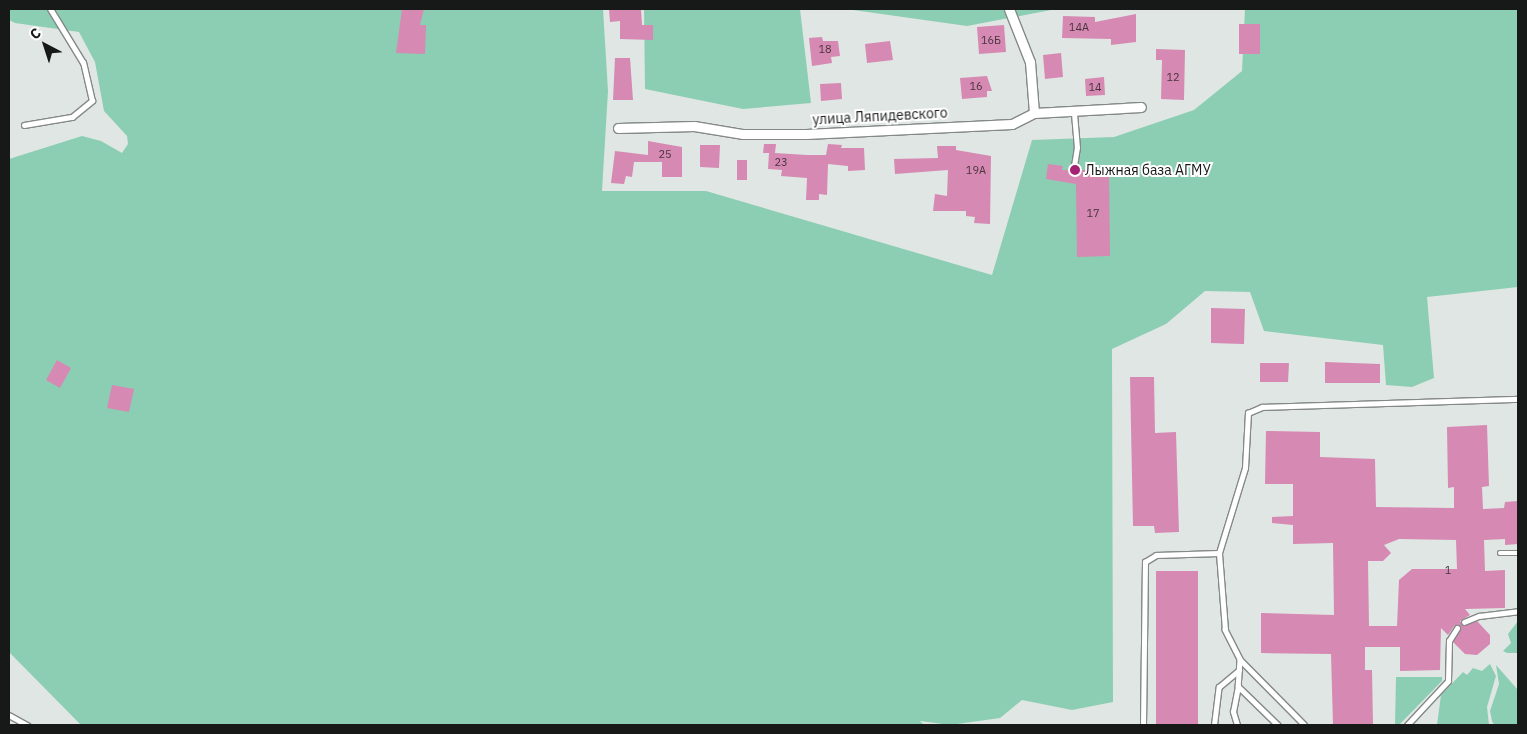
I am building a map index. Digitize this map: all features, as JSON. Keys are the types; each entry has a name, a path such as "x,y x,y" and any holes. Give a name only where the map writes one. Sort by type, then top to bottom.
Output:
{"street":[{"path":"1009,9 1030,62 1034,113"},
{"name":"улица Ляпидевского","path":"618,128 694,126 743,134 806,134 1012,124 1034,113 1074,113 1141,108"}],"lane":[{"path":"24,125 72,117 92,101 82,62 50,9"},
{"path":"1074,113 1077,148 1074,166"},
{"path":"1510,399 1518,403"},
{"path":"1304,725 1240,660 1225,630 1219,553 1245,468 1246,417 1253,409 1518,399"},
{"path":"1143,725 1145,562 1156,555 1219,553"},
{"path":"1500,553 1518,553"},
{"path":"1464,622 1479,616 1518,612"},
{"path":"1407,725 1448,681 1449,641 1457,628"},
{"path":"1237,725 1233,712 1240,660"},
{"path":"1214,725 1219,687 1240,670"},
{"path":"1238,686 1278,725"},
{"path":"9,715 27,725"},
{"path":"1412,721 1416,725"}],"green space":[{"path":"9,9 603,9 608,91 602,191 706,191 992,275 1032,140 1114,137 1194,110 1242,71 1245,9 1518,9 1518,287 1427,297 1434,378 1412,387 1386,385 1383,345 1264,331 1250,292 1205,291 1166,324 1112,349 1113,702 1072,710 1022,700 1000,718 950,725 920,721 924,725 81,725 9,652 9,159 82,136 101,141 122,153 128,144 127,136 104,111 95,62 79,32 15,23 9,20"},
{"path":"644,9 800,9 811,103 743,109 645,89"},
{"path":"846,9 1056,9 967,26"},
{"path":"1518,621 1518,653 1507,653 1503,651 1511,643 1508,634"},
{"path":"1490,664 1496,676 1487,707 1489,725 1437,725 1441,695 1463,672 1467,675 1473,668 1482,671"},
{"path":"1496,665 1518,690 1518,725 1494,725 1492,721 1490,711 1499,684"},
{"path":"1396,677 1442,677 1442,681 1399,725 1395,725"}],"building":[{"path":"402,9 424,9 420,25 426,25 425,54 396,53"},
{"path":"609,9 641,9 642,25 653,25 653,40 620,39 620,21 610,22"},
{"path":"1136,14 1136,42 1111,45 1111,39 1062,38 1063,16 1095,17 1095,22"},
{"path":"1239,24 1260,24 1260,54 1239,54"},
{"path":"1004,25 1006,52 979,54 977,27"},
{"path":"822,37 823,41 838,41 840,56 831,57 832,63 812,66 809,38"},
{"path":"890,41 893,60 867,63 865,44"},
{"path":"1156,49 1185,50 1184,100 1161,99 1162,60 1156,60"},
{"path":"1061,53 1063,77 1045,79 1043,55"},
{"path":"615,58 630,58 633,100 613,100"},
{"path":"987,76 992,91 987,91 987,97 962,99 960,78"},
{"path":"1104,77 1105,95 1086,96 1085,79"},
{"path":"841,83 842,99 821,101 820,84"},
{"path":"648,141 682,147 682,177 662,177 662,162 634,162 632,177 626,176 624,184 611,183 615,151 648,155"},
{"path":"764,144 776,144 775,153 807,155 826,155 828,144 842,145 841,148 864,148 865,170 848,171 848,166 828,164 827,195 819,194 819,200 806,200 807,178 781,176 782,170 768,169 769,153 763,153"},
{"path":"700,145 720,145 719,168 700,167"},
{"path":"937,146 956,146 956,150 991,156 990,224 974,223 975,217 966,216 966,211 933,211 935,194 947,196 948,170 895,174 894,159 938,158"},
{"path":"737,160 747,160 747,180 737,180"},
{"path":"1048,164 1063,166 1062,170 1109,170 1110,256 1077,257 1076,184 1046,179"},
{"path":"1211,308 1245,309 1244,344 1211,343"},
{"path":"57,360 71,368 60,388 46,380"},
{"path":"1325,362 1380,364 1380,383 1325,383"},
{"path":"1260,363 1289,363 1288,382 1260,382"},
{"path":"1130,377 1154,377 1155,433 1176,432 1179,532 1155,533 1154,526 1133,526"},
{"path":"112,385 134,389 129,412 107,408"},
{"path":"1487,425 1489,486 1482,487 1483,509 1504,508 1505,502 1518,501 1518,544 1505,545 1505,539 1484,540 1485,571 1505,570 1505,608 1465,609 1470,615 1460,621 1464,626 1477,621 1490,635 1490,644 1477,655 1465,654 1453,642 1460,626 1455,625 1448,635 1441,628 1440,670 1400,671 1400,647 1365,647 1365,670 1372,670 1373,725 1333,725 1331,654 1261,653 1261,613 1334,615 1333,543 1293,544 1293,525 1272,523 1272,517 1293,516 1293,484 1265,484 1266,431 1320,432 1320,457 1375,459 1376,507 1454,508 1454,487 1448,488 1447,427","holes":["1399,539 1456,540 1457,569 1412,569 1399,580 1397,626 1369,626 1368,561 1383,561 1391,553 1384,545"]},
{"path":"1156,571 1198,571 1198,725 1156,725"}],"place":[{"name":"Лыжная база АГМУ","path":"1075,170"}]}
